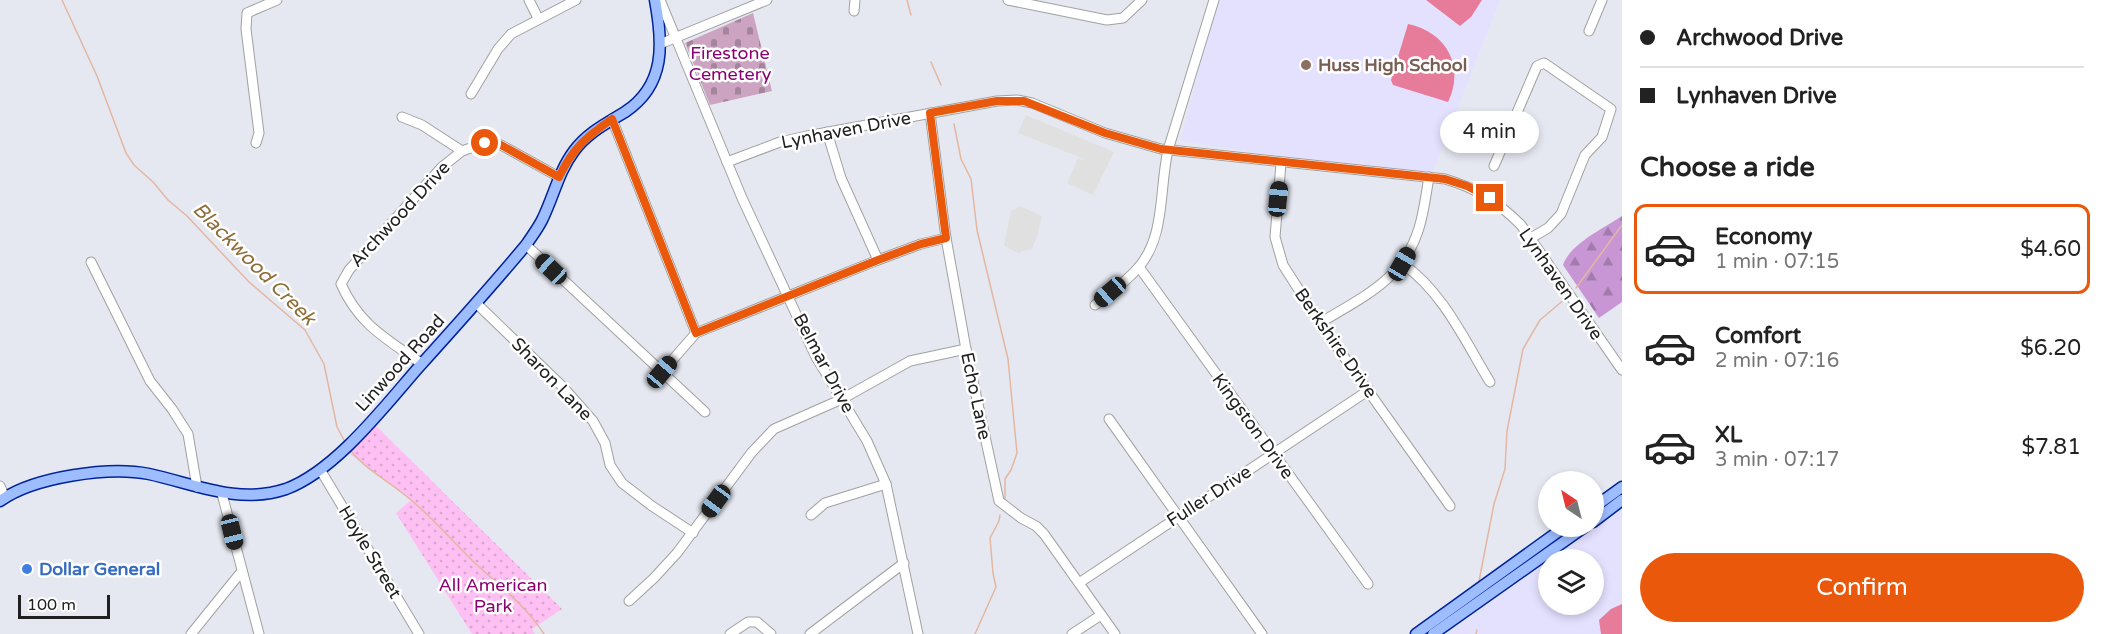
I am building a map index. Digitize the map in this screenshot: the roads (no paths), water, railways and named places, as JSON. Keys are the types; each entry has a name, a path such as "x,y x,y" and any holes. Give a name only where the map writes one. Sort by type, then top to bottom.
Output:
{"main road":[{"name":"Linwood Road","path":"2,500 42,483 98,471 145,473 222,494 251,496 274,492 297,484 321,471 422,364 526,245 543,219 559,177 577,146 587,136 633,106 647,92 657,70 660,44 655,0"},
{"path":"1604,500 1622,487"},
{"path":"1604,514 1622,500"},
{"path":"1416,634 1551,537"},
{"path":"1434,634 1571,537"}],"street":[{"path":"256,143 259,133 246,29 247,13 277,0"},
{"path":"529,0 538,18"},
{"path":"471,94 503,41 519,28 576,0"},
{"name":"Belmar Drive","path":"660,0 727,162 816,357 867,441 886,484 918,634"},
{"path":"660,44 767,0"},
{"path":"854,11 855,0"},
{"path":"1008,0 1036,3 1107,20 1116,20 1129,14 1142,0"},
{"path":"1095,305 1139,267 1154,241 1159,224 1164,167 1168,150 1214,0"},
{"path":"1590,31 1602,0"},
{"path":"1494,166 1537,66 1544,63 1611,109 1602,137 1585,155 1561,214 1548,228 1530,238"},
{"name":"Lynhaven Drive","path":"727,162 780,142 827,132 997,101 1024,101 1105,133 1142,145 1168,150 1430,177 1467,186 1490,198 1507,211 1530,238 1622,370"},
{"name":"Echo Lane","path":"930,113 946,238 966,349 999,501 1036,526 1050,542 1115,634"},
{"path":"402,117 422,125 462,151"},
{"path":"612,119 696,333"},
{"path":"827,132 840,178 878,260"},
{"name":"Archwood Drive","path":"422,364 377,333 359,316 345,293 341,284 342,279 442,166 462,151 485,143 501,145 559,177"},
{"name":"Berkshire Drive","path":"1281,163 1276,247 1283,266 1320,323 1450,506"},
{"path":"1320,323 1380,285 1402,264 1420,227 1430,177"},
{"path":"662,372 696,333 878,260 921,244 946,238"},
{"path":"526,245 705,412"},
{"path":"91,262 150,381 188,434 197,487"},
{"path":"1402,264 1426,282 1490,382"},
{"name":"Kingston Drive","path":"1139,267 1368,584"},
{"name":"Sharon Lane","path":"476,303 563,387 593,421 605,443 614,474 622,483 693,533"},
{"path":"629,601 654,578 693,533 765,436 784,423 842,399 904,364 966,349"},
{"name":"Fuller Drive","path":"1079,583 1369,390"},
{"path":"1109,419 1262,634"},
{"name":"Hoyle Street","path":"321,471 419,634"},
{"path":"811,515 825,504 886,484"},
{"path":"0,486 2,500"},
{"path":"222,494 259,634"},
{"path":"810,634 904,563"},
{"path":"192,634 242,571"},
{"path":"1072,634 1101,615"},
{"path":"730,634 748,622 758,622 771,634"}],"waterway":[{"name":"Blackwood Creek","path":"62,0 97,76 126,153 134,165 187,216 249,282 305,330 324,364 337,427 345,442"},
{"path":"907,0 911,15"},
{"path":"931,62 941,85"},
{"path":"954,124 961,159 971,179 977,230 1008,359 1017,453 1005,479 1005,499"},
{"path":"1576,288 1622,225"},
{"path":"1479,581 1494,504 1505,469 1507,431 1523,349 1540,320 1566,298"},
{"name":"Blackwood Creek","path":"351,451 364,465 404,494 428,516 521,605 544,634"},
{"path":"975,634 996,587 990,538 1000,515"},
{"path":"1476,634 1477,630"}],"place":[{"name":"Huss High School","path":"1306,65"},
{"name":"Dollar General","path":"27,569"}],"park label":[{"name":"Firestone Cemetery","path":"730,63"},
{"name":"All American Park","path":"493,595"}]}
